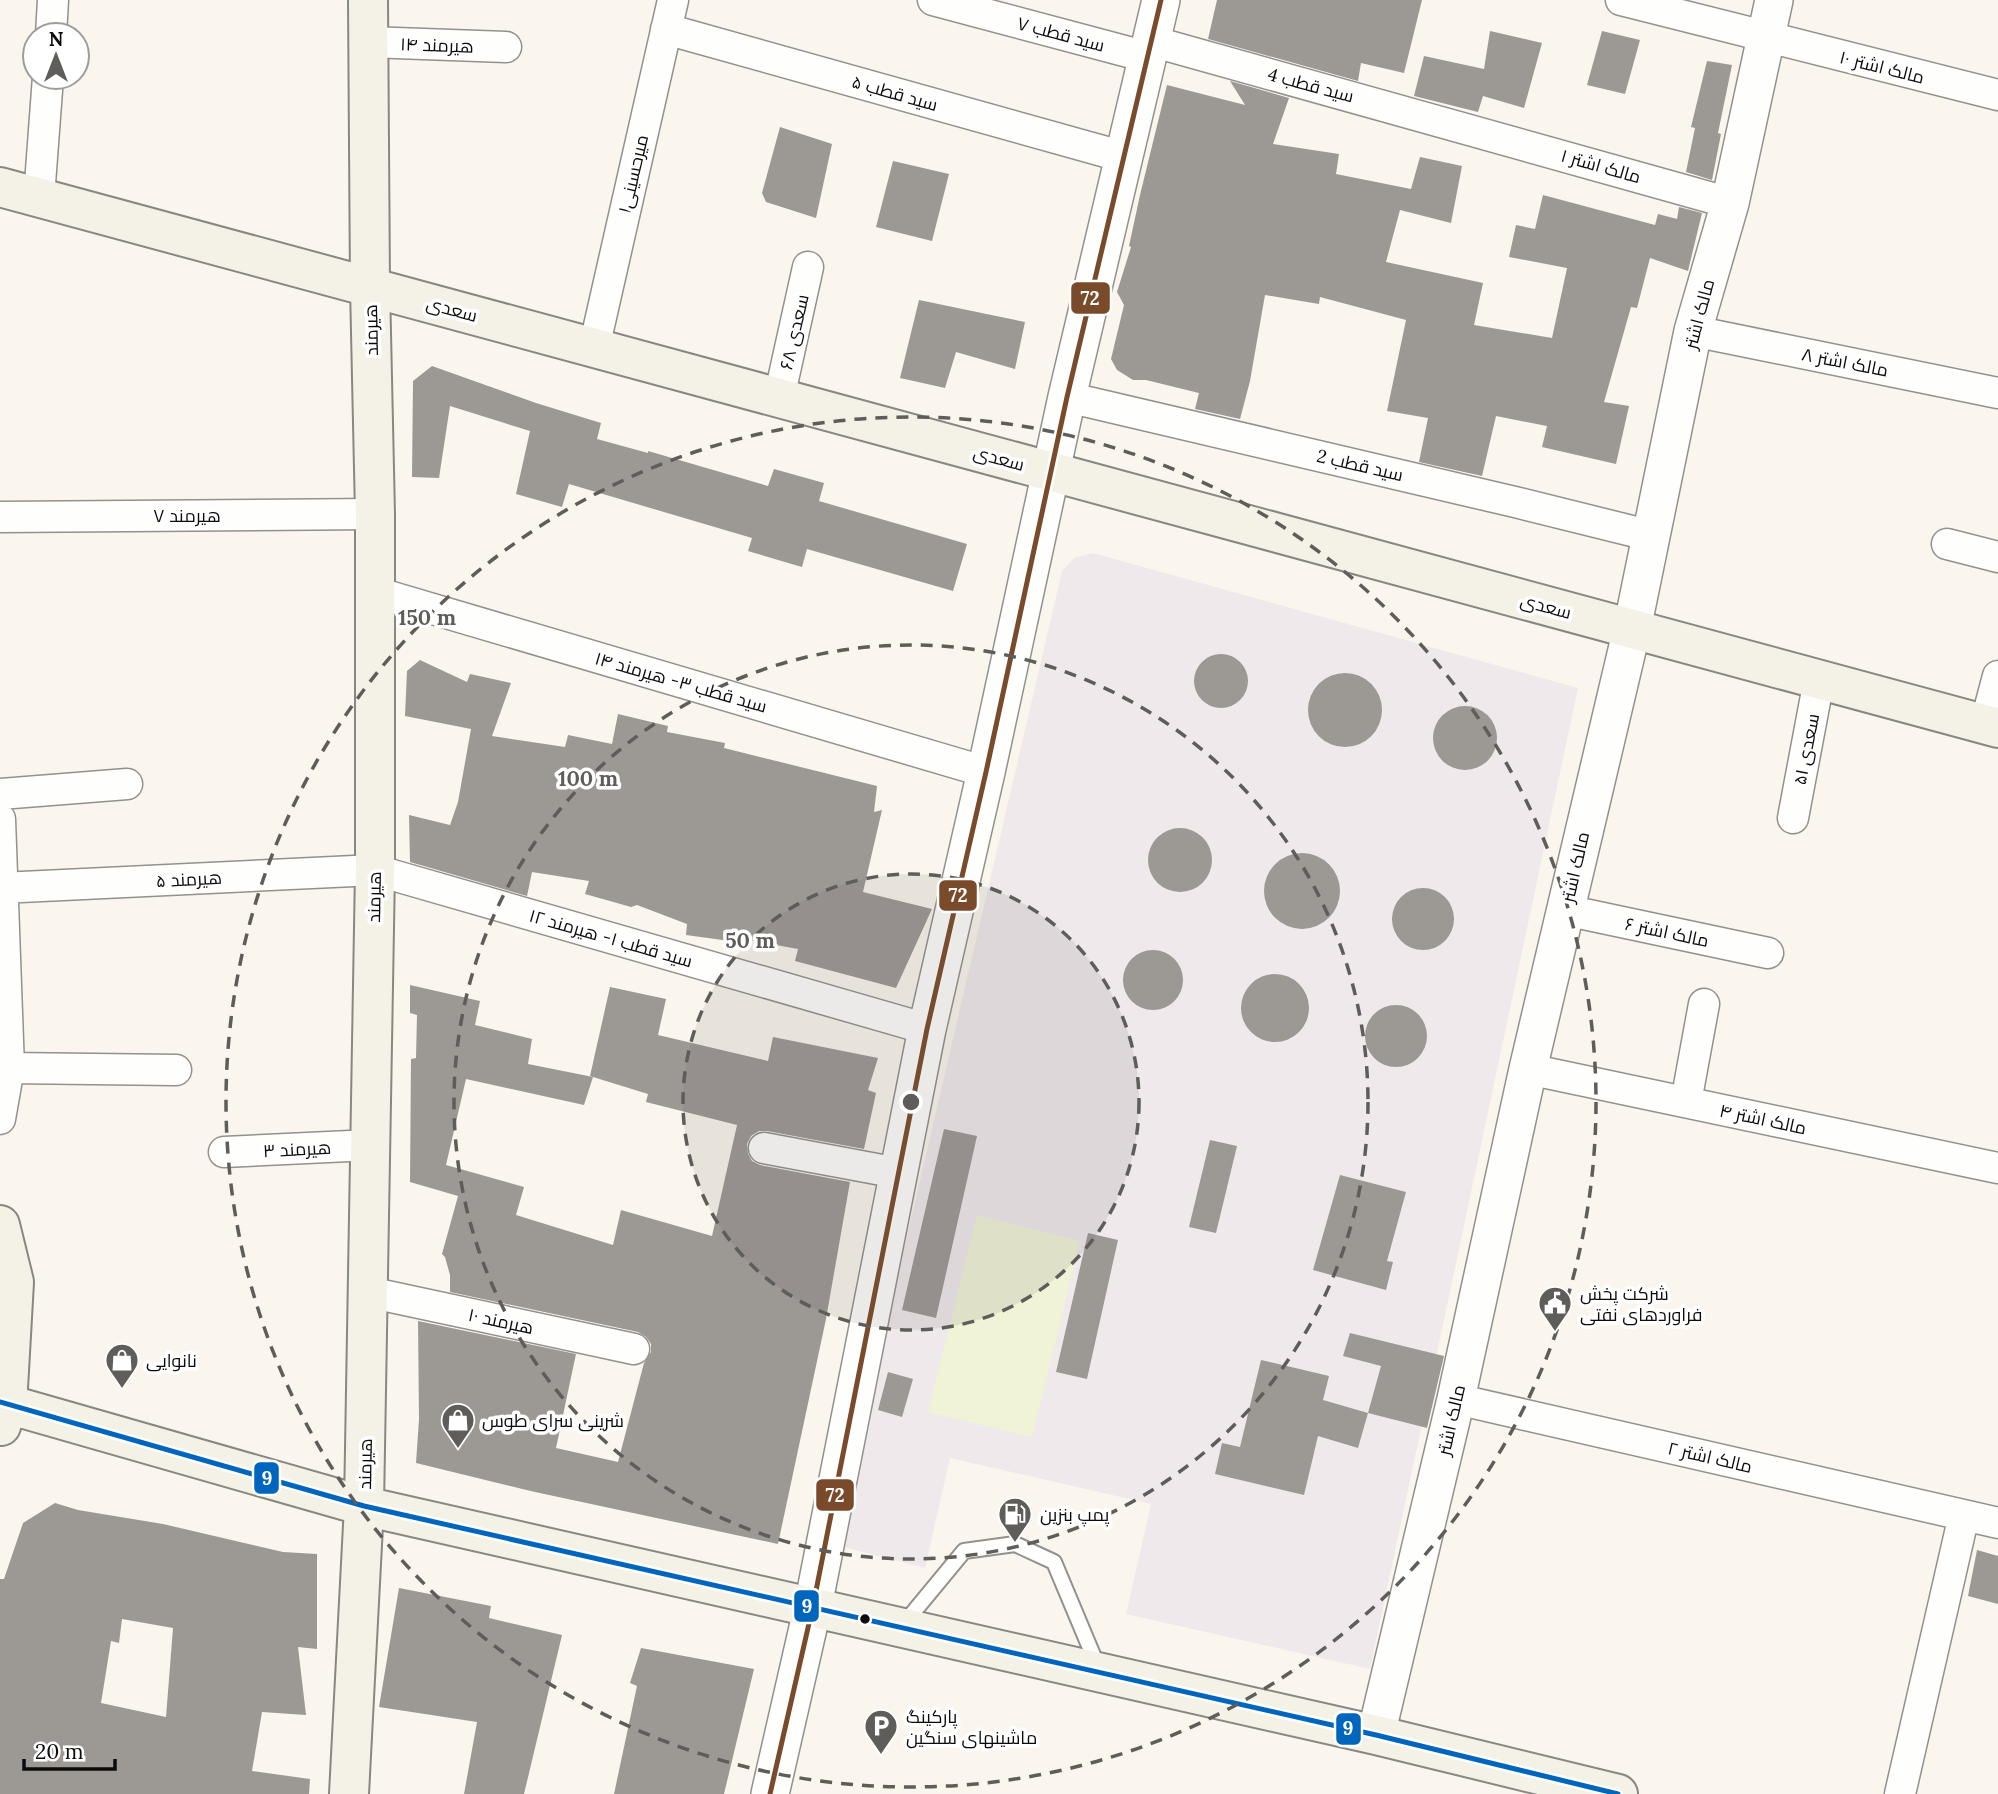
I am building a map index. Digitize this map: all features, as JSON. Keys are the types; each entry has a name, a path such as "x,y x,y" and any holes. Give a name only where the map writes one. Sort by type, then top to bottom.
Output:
{"main road":[{"name":"هیرمند","path":"349,1794 364,1506 375,870 375,592 368,0"},
{"name":"سعدی","path":"0,187 1992,726"},
{"path":"0,1225 14,1282 2,1410 364,1506 813,1605 1376,1735 1618,1794"}],"street":[{"path":"52,21 53,0"},
{"name":"میرحسینی۱","path":"594,348 673,0"},
{"name":"سید قطب ۷","path":"933,0 1149,49"},
{"path":"770,1794 813,1605 927,1029 1067,397 1161,0"},
{"name":"مالک اشتر ۱۰","path":"1620,0 1998,95"},
{"name":"مالک اشتر","path":"1376,1735 1456,1399 1528,1069 1632,629 1693,331 1730,203 1774,0"},
{"name":"سید قطب ۵","path":"666,29 1124,157"},
{"name":"هیرمند ۱۴","path":"368,42 506,47"},
{"name":"سید قطب 4","path":"1149,49 1472,130"},
{"path":"39,197 47,91"},
{"name":"مالک اشتر ۱","path":"1472,130 1730,203"},
{"name":"سعدی ۶۸","path":"779,398 808,267"},
{"name":"مالک اشتر ۸","path":"1693,331 1998,393"},
{"name":"سید قطب 2","path":"1067,397 1652,536"},
{"name":"هیرمند ۷","path":"0,517 374,514"},
{"path":"1947,544 1998,557"},
{"name":"سید قطب ۳- هیرمند ۱۴","path":"375,592 986,772"},
{"path":"1992,726 1998,676"},
{"name":"سعدی ۵۱","path":"1793,818 1819,680"},
{"path":"0,794 127,785"},
{"path":"0,819 9,1068 0,1119"},
{"name":"هیرمند ۵","path":"1,888 375,870"},
{"name":"سید قطب ۱- هیرمند ۱۲","path":"375,870 927,1029"},
{"name":"مالک اشتر ۶","path":"1565,910 1769,953"},
{"path":"1686,1102 1704,1004"},
{"path":"9,1068 176,1070"},
{"name":"مالک اشتر ۴","path":"1528,1069 1998,1168"},
{"name":"هیرمند ۳","path":"223,1153 370,1145"},
{"path":"764,1148 898,1173"},
{"name":"هیرمند ۱۰","path":"368,1292 634,1349"},
{"name":"مالک اشتر ۲","path":"1456,1399 1998,1523"},
{"path":"1900,1794 1964,1515"}],"lane":[{"path":"901,1627 964,1551 1015,1544 1054,1562 1099,1672"}],"shaded area":[{"path":"1093,553 1578,688 1370,1669 1126,1614 1151,1504 950,1458 925,1568 835,1545 1062,571 1074,558"}],"green space":[{"path":"977,1215 1080,1241 1032,1437 928,1412"}],"building":[{"path":"1217,0 1422,0 1404,73 1361,63 1358,81 1208,39"},
{"path":"1490,31 1542,43 1524,108 1483,96 1478,112 1414,96 1424,56 1484,69"},
{"path":"1602,31 1640,40 1625,94 1587,85"},
{"path":"1707,61 1732,65 1718,133 1721,134 1712,180 1686,172 1695,128 1691,127"},
{"path":"1230,81 1289,98 1273,144 1339,154 1336,174 1411,189 1420,157 1462,166 1451,223 1400,210 1386,262 1483,283 1474,325 1552,338 1567,268 1509,257 1516,225 1535,229 1543,195 1655,225 1658,214 1677,219 1679,207 1702,213 1688,271 1650,258 1637,308 1631,307 1604,402 1629,406 1616,464 1542,447 1547,426 1496,416 1482,476 1419,462 1428,418 1387,411 1406,320 1320,297 1319,304 1265,295 1250,381 1240,419 1195,409 1199,393 1146,380 1133,380 1117,370 1111,359 1124,305 1117,292 1131,247 1129,246 1140,195 1167,85 1245,105"},
{"path":"780,127 832,144 816,218 766,202 762,193"},
{"path":"893,161 949,174 932,241 876,227"},
{"path":"919,300 1025,322 1015,369 956,352 945,388 900,378"},
{"path":"432,366 601,423 597,439 768,486 774,469 824,483 819,501 967,544 953,591 807,549 802,567 748,551 752,538 569,484 562,507 516,494 530,431 450,406 439,478 412,477 413,381"},
{"path":"1221,654 1240,662 1248,681 1240,700 1221,708 1202,700 1194,681 1202,662"},
{"path":"420,660 467,682 470,674 511,683 492,736 565,747 568,735 612,744 618,714 668,726 667,732 725,743 724,748 877,786 874,812 882,810 863,892 932,909 896,988 795,961 798,949 738,938 737,942 686,935 687,924 637,905 631,907 585,894 589,881 532,872 527,896 410,862 409,815 450,825 458,802 471,729 405,716 407,671"},
{"path":"1345,673 1359,676 1371,684 1379,696 1382,710 1379,724 1371,736 1359,744 1345,747 1331,744 1319,736 1311,724 1308,710 1311,696 1319,684 1331,676"},
{"path":"1465,706 1483,712 1491,720 1497,738 1491,756 1483,764 1465,770 1447,764 1439,756 1433,738 1439,720 1447,712"},
{"path":"1180,828 1198,834 1206,842 1212,860 1206,878 1198,886 1180,892 1162,886 1154,878 1148,860 1154,842 1162,834"},
{"path":"1310,853 1323,859 1334,870 1340,883 1338,906 1323,923 1310,929 1294,929 1281,923 1266,906 1264,883 1270,870 1287,855"},
{"path":"1417,888 1429,888 1445,897 1452,907 1452,931 1445,941 1429,950 1417,950 1406,945 1397,936 1392,925 1392,913 1397,902 1406,893"},
{"path":"1153,950 1170,955 1178,963 1183,980 1178,997 1170,1005 1153,1010 1136,1005 1128,997 1123,980 1128,963 1136,955"},
{"path":"1275,974 1288,977 1299,984 1306,995 1309,1008 1306,1021 1299,1032 1288,1039 1275,1042 1262,1039 1251,1032 1244,1021 1241,1008 1244,995 1251,984 1262,977"},
{"path":"410,985 480,1001 475,1025 532,1039 528,1064 593,1077 590,1076 610,987 666,999 658,1035 768,1061 773,1037 878,1058 868,1090 876,1093 864,1149 767,1131 759,1131 751,1136 747,1144 752,1161 760,1165 850,1182 826,1319 778,1544 535,1492 416,1463 419,1419 418,1321 576,1354 556,1448 618,1462 644,1363 651,1352 651,1344 638,1332 450,1292 450,1275 442,1254 458,1196 410,1182 411,1059 416,1058 417,1015 410,1013","holes":["593,1077 648,1094 646,1102 737,1125 712,1236 621,1210 613,1245 516,1215 524,1187 446,1165 466,1079 584,1105"]},
{"path":"1396,1005 1418,1014 1427,1036 1418,1058 1396,1067 1374,1058 1365,1036 1374,1014"},
{"path":"944,1129 977,1136 936,1318 902,1310"},
{"path":"1210,1140 1237,1146 1216,1233 1189,1227"},
{"path":"1340,1175 1406,1192 1387,1261 1393,1262 1386,1290 1313,1270"},
{"path":"1088,1233 1118,1240 1087,1379 1056,1372"},
{"path":"1350,1333 1444,1356 1427,1428 1368,1413 1381,1366 1343,1356"},
{"path":"1261,1360 1329,1376 1323,1400 1368,1413 1358,1448 1318,1436 1304,1495 1215,1474 1222,1443 1240,1447"},
{"path":"888,1372 913,1379 902,1417 878,1410"},
{"path":"55,1503 78,1510 163,1524 283,1552 317,1554 317,1649 298,1647 306,1715 262,1712 252,1771 310,1779 309,1794 0,1794 0,1579 4,1579 23,1523","holes":["122,1619 173,1628 166,1717 101,1703 111,1641 119,1643"]},
{"path":"1977,1550 1998,1556 1998,1604 1968,1596"},
{"path":"399,1588 491,1606 489,1618 562,1635 524,1794 464,1794 477,1722 379,1707"},
{"path":"641,1648 754,1669 724,1794 614,1794 637,1686 630,1683"}],"transit line":[{"name":"72","path":"770,1794 813,1606 927,1029 1067,397 1161,0"},
{"name":"9","path":"0,1402 364,1506 1376,1735 1618,1794"}],"place":[{"name":"شرکت پخش فراوردهای نفتی","path":"1555,1333"},
{"name":"نانوایی","path":"122,1390"},
{"name":"شرینی سرای طوس","path":"458,1450"},
{"name":"پمپ بنزین","path":"1015,1544"},
{"name":"پارکینگ ماشینهای سنگین","path":"881,1756"}]}
